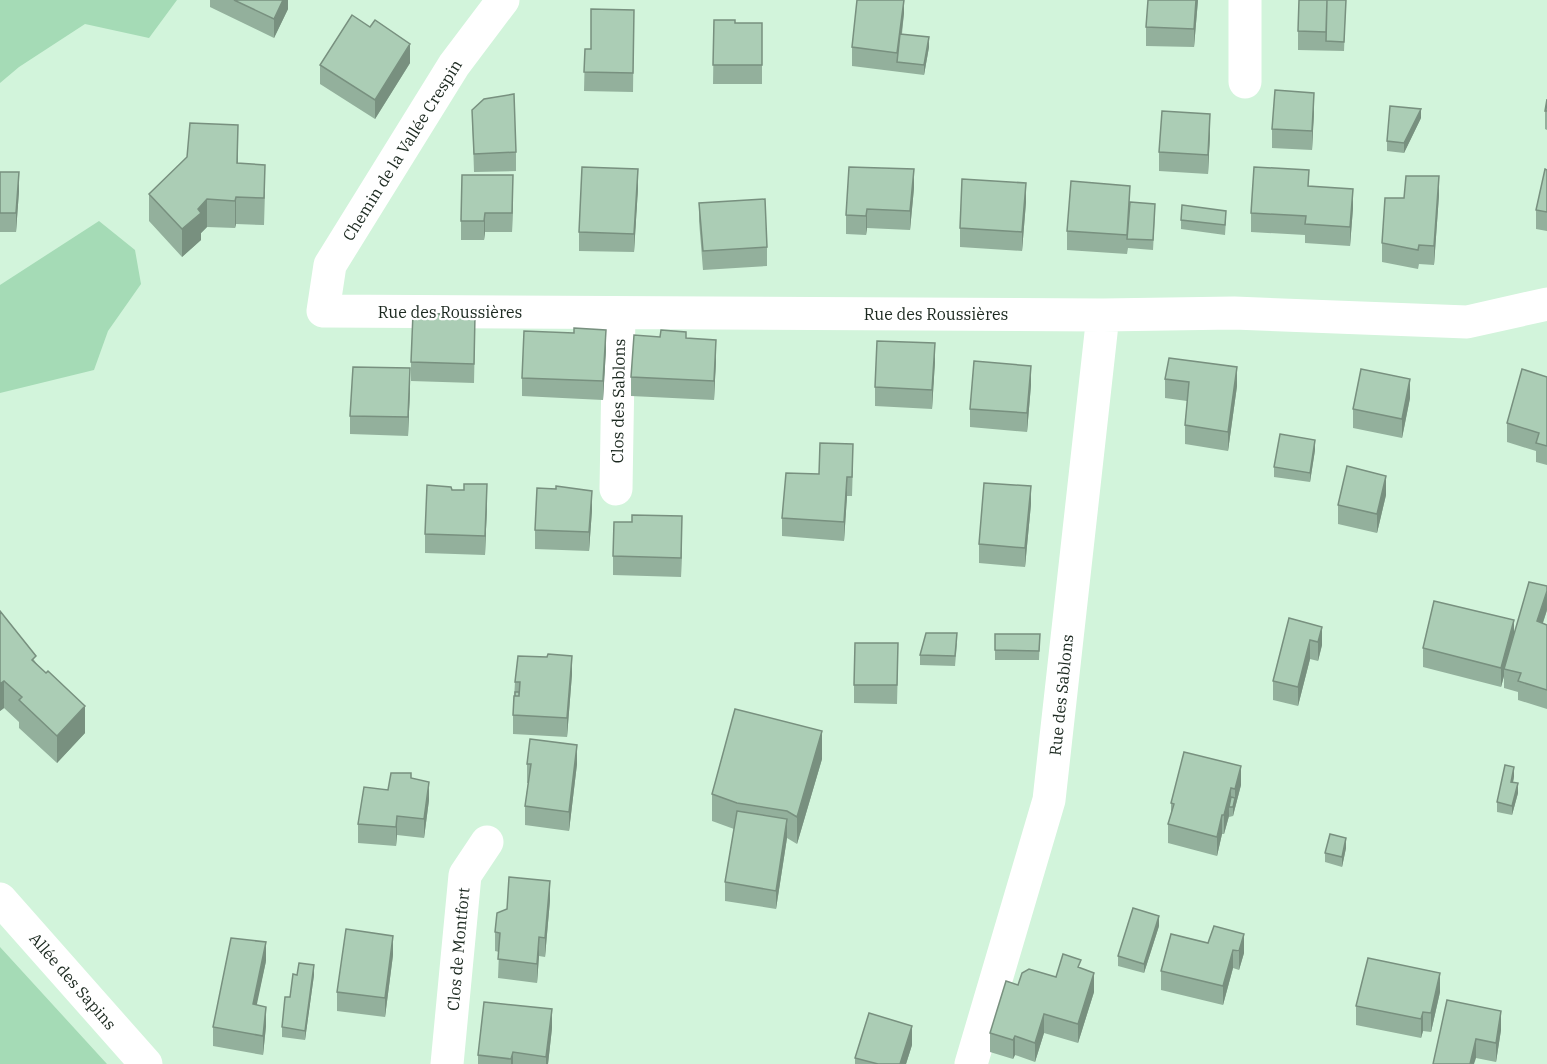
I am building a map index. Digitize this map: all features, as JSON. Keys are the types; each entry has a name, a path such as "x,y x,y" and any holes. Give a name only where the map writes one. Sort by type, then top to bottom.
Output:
{"street":[{"name":"Chemin de la Vallée Crespin","path":"323,311 330,265 454,65 503,0"},
{"path":"1245,0 1245,82"},
{"name":"Rue des Roussières","path":"323,311 1103,315 1234,313 1467,322 1547,304"},
{"name":"Clos des Sablons","path":"616,489 619,313"},
{"name":"Rue des Sablons","path":"971,1064 1049,800 1103,315"},
{"name":"Clos de Montfort","path":"447,1064 465,875 487,842"},
{"name":"Allée des Sapins","path":"0,899 146,1064"}],"green space":[{"path":"0,0 177,0 149,38 85,24 19,67 0,83"},
{"path":"99,221 135,250 141,284 108,331 94,370 0,393 0,285"},
{"path":"0,947 107,1064 0,1064"}],"building":[{"path":"234,0 283,0 274,19"},
{"path":"857,0 904,0 897,53 852,47"},
{"path":"1148,0 1196,0 1194,29 1146,27"},
{"path":"1299,0 1327,0 1326,32 1298,31"},
{"path":"1327,0 1346,0 1344,42 1326,41"},
{"path":"591,9 634,10 633,73 584,72 585,49 591,49"},
{"path":"352,15 370,27 375,20 410,44 375,100 320,65"},
{"path":"714,20 762,23 762,65 713,65"},
{"path":"900,34 929,37 924,65 897,62"},
{"path":"1275,90 1314,93 1312,131 1272,129"},
{"path":"514,94 516,152 474,154 472,110 484,99"},
{"path":"1390,106 1421,109 1404,143 1387,141"},
{"path":"1162,111 1210,114 1208,155 1159,152"},
{"path":"190,123 238,125 237,163 265,165 264,198 236,197 235,201 207,199 198,209 201,213 182,229 149,194 187,157"},
{"path":"582,167 638,169 634,234 579,232"},
{"path":"849,167 914,169 910,211 867,209 866,216 846,215"},
{"path":"1254,167 1309,170 1308,186 1353,189 1350,227 1305,224 1306,216 1251,213"},
{"path":"1545,169 1547,170 1547,212 1536,210"},
{"path":"0,172 19,172 16,213 0,213"},
{"path":"462,175 513,175 512,213 485,213 484,221 461,221"},
{"path":"1406,176 1439,176 1434,246 1419,245 1418,250 1382,243 1385,198 1404,198"},
{"path":"962,179 1026,183 1022,232 960,228"},
{"path":"1071,181 1130,186 1127,235 1067,231"},
{"path":"765,199 767,247 703,251 699,203"},
{"path":"1130,202 1155,204 1153,240 1127,239"},
{"path":"1182,205 1226,211 1225,225 1181,220"},
{"path":"413,313 475,315 474,364 411,362"},
{"path":"574,328 606,330 603,381 522,378 524,331 574,333"},
{"path":"661,330 686,332 686,338 716,340 714,381 631,377 634,335 660,337"},
{"path":"877,341 935,343 932,390 875,387"},
{"path":"1169,358 1237,367 1228,432 1185,425 1189,382 1165,379"},
{"path":"974,361 1031,366 1027,413 970,409"},
{"path":"353,367 410,368 408,417 350,416"},
{"path":"1361,369 1410,379 1402,419 1353,409"},
{"path":"1522,369 1547,377 1547,446 1536,443 1539,433 1507,423"},
{"path":"1280,434 1315,440 1310,473 1274,467"},
{"path":"820,443 853,444 852,477 847,477 844,522 782,518 786,473 819,474"},
{"path":"1347,466 1386,476 1377,514 1338,505"},
{"path":"984,483 1031,486 1025,548 979,544"},
{"path":"464,484 487,484 485,536 425,534 427,485 464,490"},
{"path":"556,486 592,491 589,532 535,530 537,488 556,489"},
{"path":"632,515 682,516 681,558 613,556 614,522 632,522"},
{"path":"1529,582 1547,586 1537,621 1547,625 1547,690 1518,681 1521,673 1504,669"},
{"path":"1434,601 1514,620 1501,668 1423,648"},
{"path":"0,611 36,656 32,660 46,673 48,671 85,706 57,736 19,700 22,697 4,681 0,684"},
{"path":"1289,618 1322,627 1318,642 1310,640 1298,687 1273,681"},
{"path":"926,633 957,633 955,656 920,655"},
{"path":"995,634 1040,634 1039,651 995,650"},
{"path":"855,643 898,643 897,685 854,685"},
{"path":"548,654 572,656 567,718 513,715 514,696 519,696 520,682 515,682 518,656 547,657"},
{"path":"735,709 822,731 797,817 787,811 737,803 712,794"},
{"path":"530,739 577,745 569,812 525,806 531,764 527,764"},
{"path":"1184,752 1241,766 1235,789 1231,788 1217,837 1168,824"},
{"path":"1505,765 1514,767 1511,782 1518,783 1512,806 1497,802"},
{"path":"391,773 411,773 411,778 429,782 424,819 397,816 396,827 358,824 364,787 388,790"},
{"path":"1231,797 1235,798 1233,807 1229,807"},
{"path":"737,811 787,819 776,891 725,882"},
{"path":"1330,834 1346,838 1342,857 1325,853"},
{"path":"509,877 550,881 545,938 539,937 537,964 498,959 500,933 495,932 497,913 507,909"},
{"path":"1133,908 1159,916 1144,964 1118,956"},
{"path":"1214,926 1244,934 1239,951 1233,950 1223,986 1161,971 1171,934 1208,943"},
{"path":"346,929 393,936 385,998 337,992"},
{"path":"231,938 266,942 253,1004 266,1007 263,1036 213,1027"},
{"path":"1063,954 1081,960 1078,967 1094,973 1078,1024 1044,1014 1035,1043 1015,1036 1013,1040 990,1033 1006,981 1018,985 1022,973 1029,969 1056,977"},
{"path":"1368,958 1440,973 1431,1013 1423,1012 1421,1019 1356,1006"},
{"path":"299,963 314,965 305,1031 282,1027 285,997 290,997 293,974 297,975"},
{"path":"1447,1000 1501,1011 1496,1043 1476,1039 1470,1064 1433,1064"},
{"path":"484,1002 552,1009 546,1057 513,1052 511,1059 478,1055"},
{"path":"869,1013 912,1026 900,1064 878,1064 855,1058"}]}
